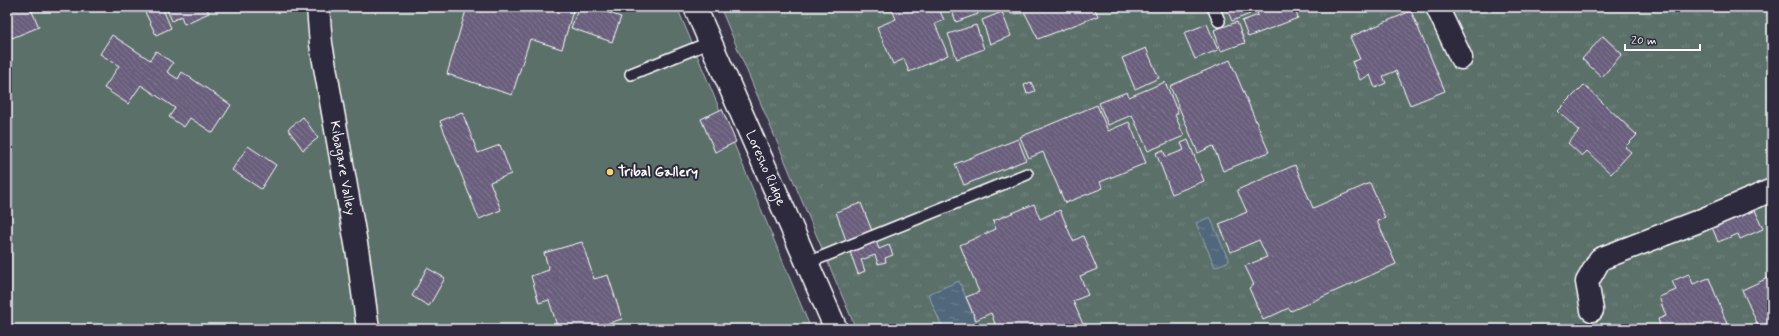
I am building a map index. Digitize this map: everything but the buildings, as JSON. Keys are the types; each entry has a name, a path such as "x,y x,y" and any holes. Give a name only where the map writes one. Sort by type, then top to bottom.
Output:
{"street":[{"name":"Kibagare Valley","path":"318,7 321,44 358,255 368,329"},
{"name":"Loresho Ridge","path":"695,7 836,329"},
{"path":"1437,7 1461,58"},
{"path":"1592,310 1587,282 1600,259 1699,221 1772,190"}],"lane":[{"path":"1213,7 1219,21"},
{"path":"631,74 711,42"},
{"path":"807,263 1027,174"}],"green space":[{"path":"7,7 677,7 811,329 7,329"},
{"path":"720,7 1772,7 1772,329 856,329"}],"water":[{"path":"1210,217 1229,261 1215,267 1196,223"},
{"path":"959,281 979,329 943,329 928,294"}],"place":[{"name":"Tribal Gallery","path":"610,172"}]}
